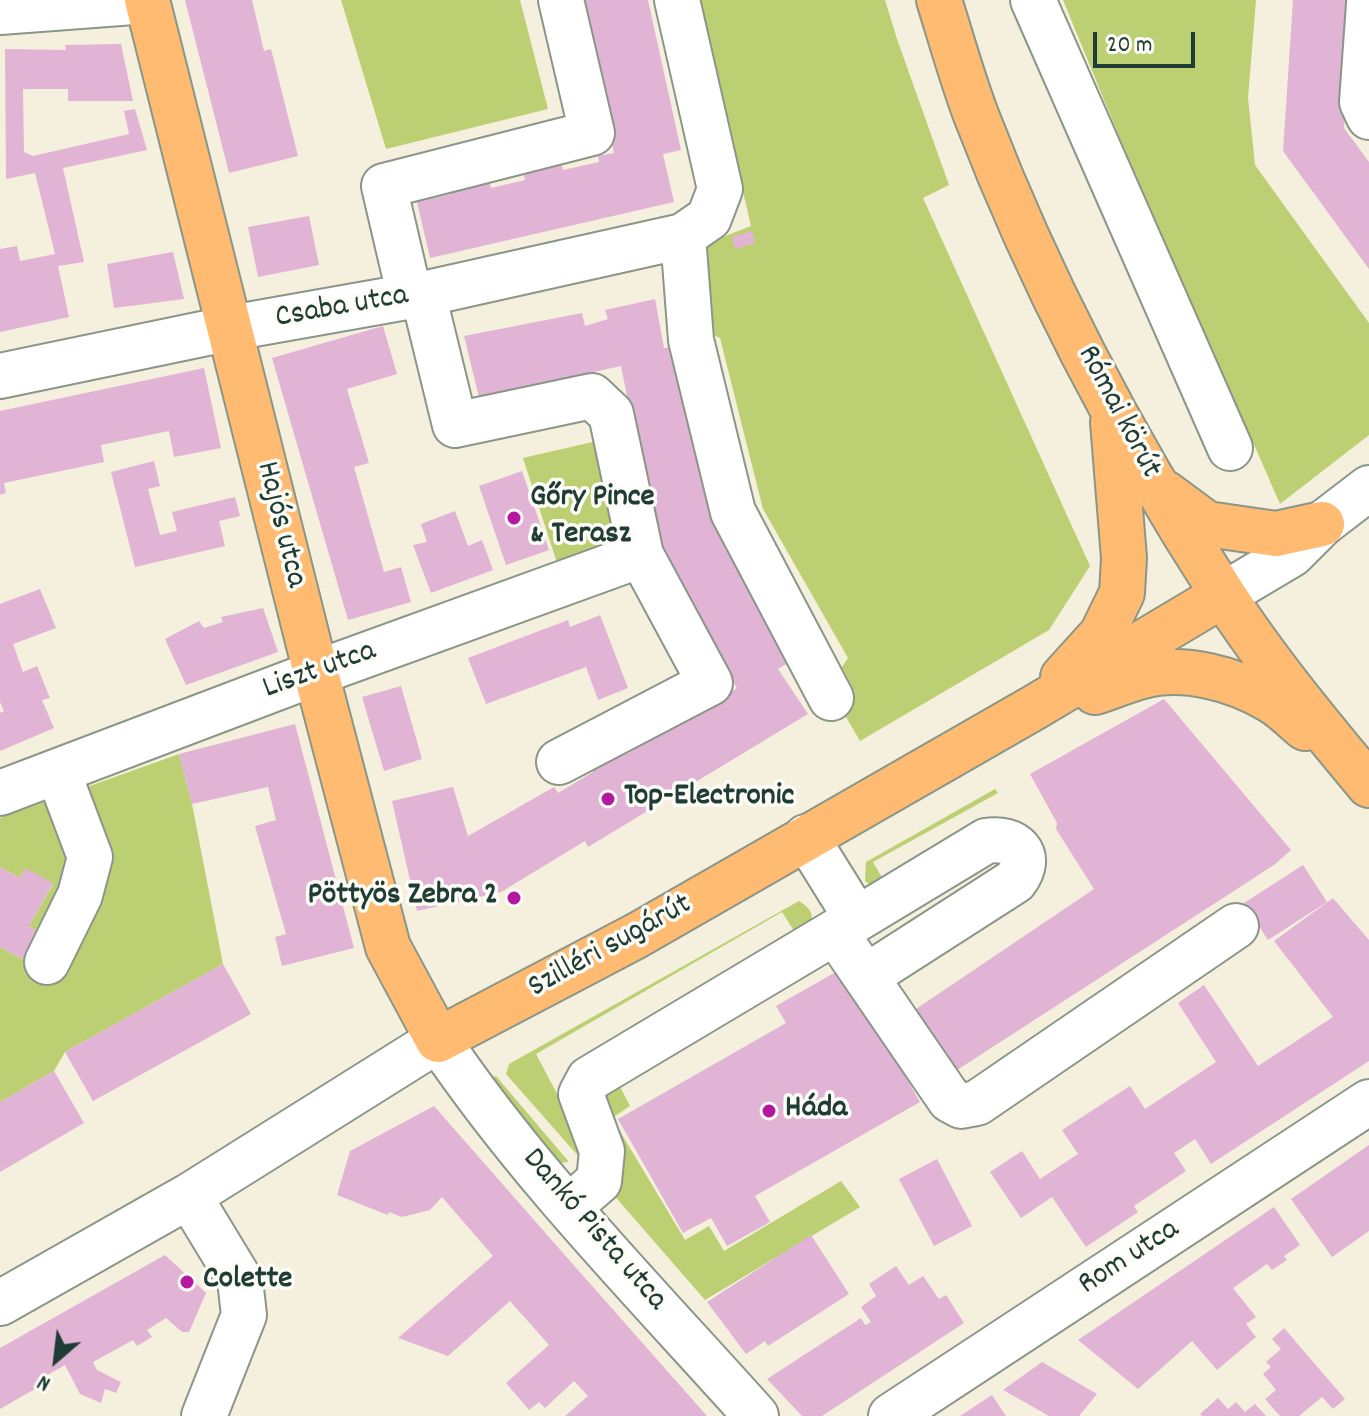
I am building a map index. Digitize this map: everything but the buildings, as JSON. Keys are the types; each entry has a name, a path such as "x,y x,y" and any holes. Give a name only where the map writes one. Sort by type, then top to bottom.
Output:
{"main road":[{"name":"Hajós utca","path":"147,0 388,947 438,1040"},
{"name":"Római körút","path":"939,0 982,129 1044,275 1112,407 1223,595 1365,780"},
{"path":"1035,707 1102,634 1122,593 1124,558 1112,407"},
{"path":"1157,487 1207,524 1276,534 1322,524"},
{"name":"Szilléri sugárút","path":"438,1040 636,936 1035,707 1223,595"},
{"path":"1035,707 1145,675 1180,672 1221,680 1273,701 1365,780"}],"street":[{"path":"0,12 147,0"},
{"path":"559,762 710,683 641,555 611,414 592,396 455,425 384,186 592,133 561,0"},
{"path":"677,0 720,189 709,218 683,236 691,340 733,512 831,698"},
{"path":"1033,0 1230,448"},
{"path":"1369,4 1362,102 1369,117"},
{"name":"Csaba utca","path":"0,376 231,328 416,296 683,236"},
{"path":"1223,595 1292,554 1322,524 1369,488"},
{"name":"Liszt utca","path":"0,793 316,673 641,555"},
{"path":"47,962 80,895 90,857 58,772"},
{"path":"806,837 867,976 950,1100 961,1106 977,1103 1236,926"},
{"path":"569,1207 599,1181 602,1151 581,1094 589,1079 986,841 1002,838 1016,846 1024,859 1023,870 1015,881 867,976"},
{"name":"Szilléri sugárút","path":"0,1303 189,1196 438,1040"},
{"name":"Dankó Pista utca","path":"438,1040 464,1079 569,1207 756,1416"},
{"name":"Rom utca","path":"891,1416 1369,1102"},
{"path":"189,1196 240,1280 244,1315 204,1416"}],"green space":[{"path":"341,0 520,0 548,109 386,149"},
{"path":"698,0 885,0 949,185 923,198 1090,566 1049,630 860,741 835,698 852,686 842,667 848,658 763,509 720,338 707,332 699,254 710,242 751,226"},
{"path":"1063,0 1256,0 1248,98 1255,165 1369,323 1369,435 1280,504 1123,146"},
{"path":"597,441 615,527 602,551 558,566 523,458"},
{"path":"179,754 192,804 223,964 65,1052 54,1071 0,1102 0,947 22,959 37,931 29,926 53,884 25,869 20,878 0,867 0,818"},
{"path":"995,789 998,793 873,862 887,886 874,888 865,881 866,862"},
{"path":"799,901 810,910 812,919 798,937 782,912 536,1054 584,1145 580,1158 506,1074 509,1064"},
{"path":"496,1076 569,1162 556,1163 491,1078"},
{"path":"617,1081 630,1106 612,1118 685,1240 709,1226 724,1251 841,1181 860,1207 705,1300 612,1193 605,1096"}],"place":[{"name":"Gőry Pince & Terasz","path":"514,518"},
{"name":"Top-Electronic","path":"608,799"},
{"name":"Pöttyös Zebra 2","path":"514,898"},
{"name":"Háda","path":"769,1111"},
{"name":"Colette","path":"187,1282"}]}
